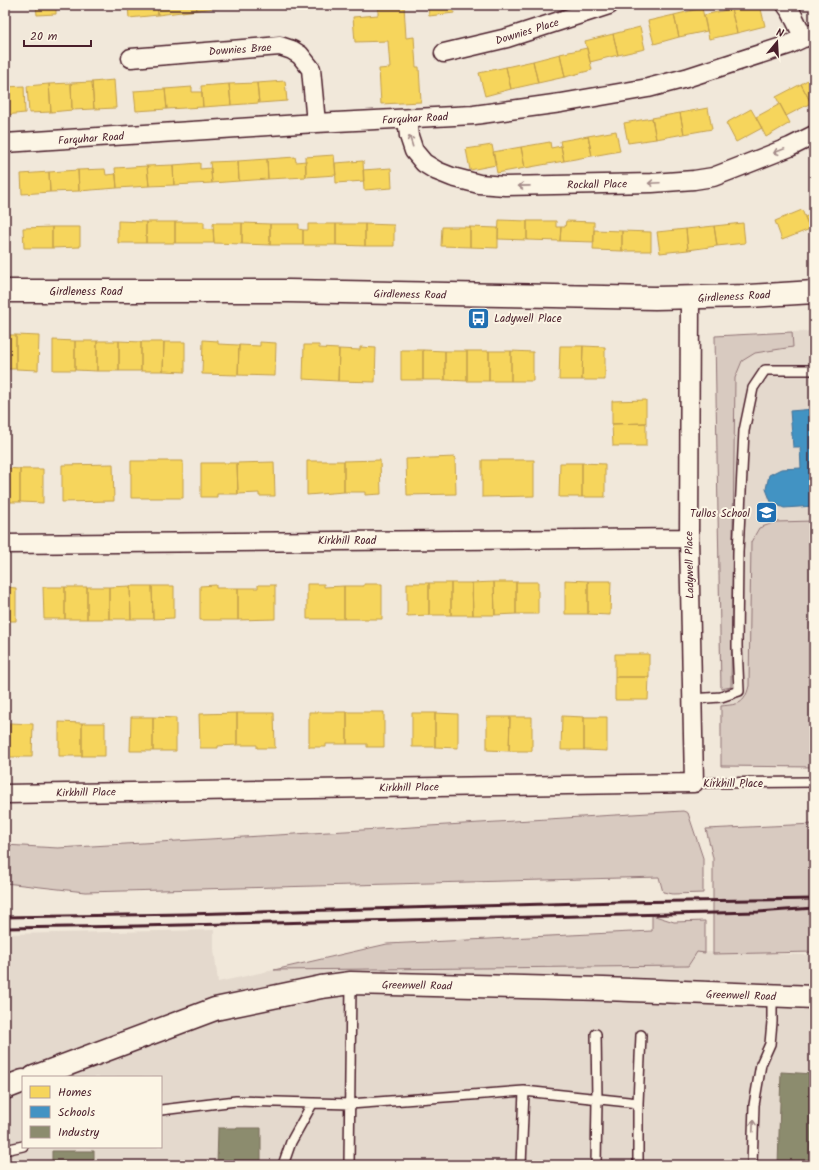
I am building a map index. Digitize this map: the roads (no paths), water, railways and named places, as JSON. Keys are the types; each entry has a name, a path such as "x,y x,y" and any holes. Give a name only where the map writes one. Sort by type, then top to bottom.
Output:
{"street":[{"name":"Downies Place","path":"444,54 507,38 609,5"},
{"path":"786,5 809,35"},
{"name":"Farquhar Road","path":"5,143 316,123 474,115 561,103 648,88 686,78 788,45 809,35"},
{"name":"Downies Brae","path":"131,58 280,46 292,50 300,55 311,69 316,123"},
{"name":"Rockall Place","path":"407,119 409,136 414,151 424,163 437,171 452,177 479,184 505,186 652,183 713,177 790,147 814,135"},
{"name":"Girdleness Road","path":"5,291 289,291 690,298 814,292"},
{"name":"Ladywell Place","path":"690,298 689,538 694,783"},
{"name":"Kirkhill Road","path":"5,544 689,538"},
{"name":"Kirkhill Place","path":"5,794 694,783"},
{"name":"Greenwell Road","path":"37,1076 215,1009 321,986 351,983 604,989 814,997"},
{"path":"5,1088 22,1081"}],"lane":[{"path":"692,699 721,697 740,691 737,646 738,545 744,431 753,388 765,370 814,370"},
{"name":"Kirkhill Place","path":"694,783 814,782"},
{"path":"349,1165 351,983"},
{"path":"752,1165 754,1105 761,1064 770,1044 772,996"},
{"path":"596,1034 596,1165"},
{"path":"638,1165 638,1103 641,1035"},
{"path":"521,1165 524,1091"},
{"path":"162,1110 236,1101 350,1104 524,1091 638,1103"},
{"path":"283,1165 291,1142 312,1104"},
{"path":"5,1150 22,1146"}],"railway":[{"path":"5,917 185,914 620,902 814,899"},
{"path":"5,928 758,912 814,908"}],"place":[{"name":"Ladywell Place","path":"479,318"},
{"name":"Tullos School","path":"766,513"}]}
